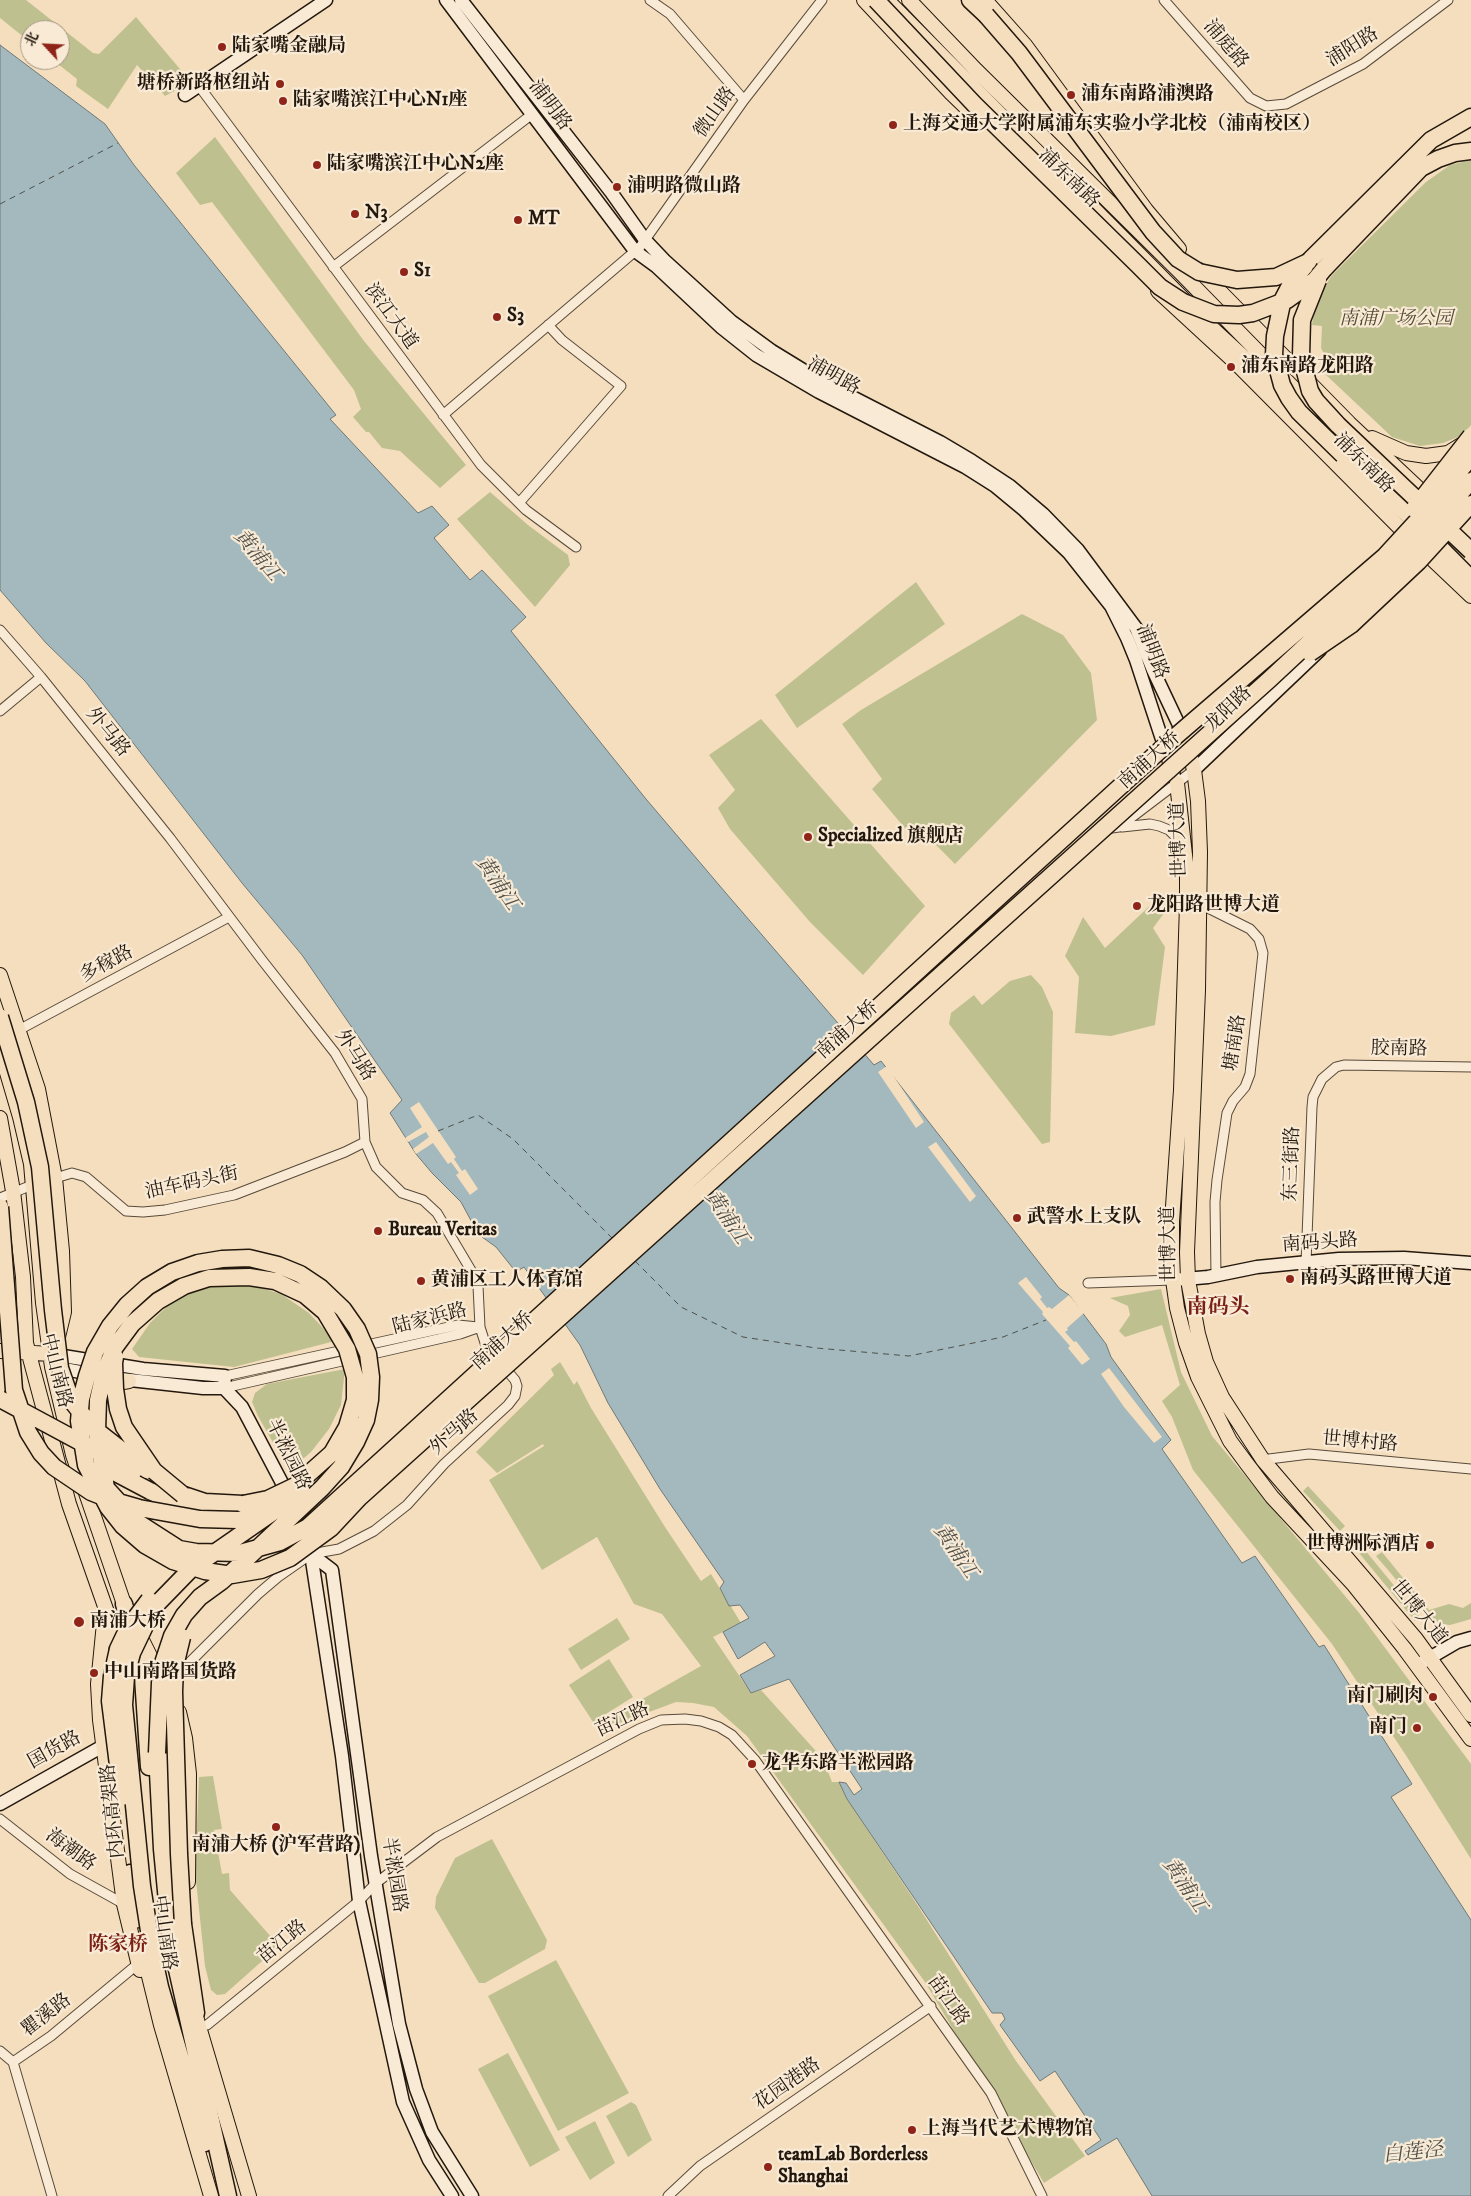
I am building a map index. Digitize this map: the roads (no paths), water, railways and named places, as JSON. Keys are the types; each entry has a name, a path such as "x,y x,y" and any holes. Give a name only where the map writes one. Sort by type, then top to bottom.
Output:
{"highway":[{"path":"876,0 975,105 1160,287 1183,302 1214,314 1253,313 1278,306 1316,280 1324,269 1422,168 1438,159 1455,153 1471,151"},
{"path":"970,0 985,8 1153,232 1178,259 1199,272 1237,280 1276,277 1308,262"},
{"path":"1471,117 1431,140 1308,262 1288,290 1278,316 1274,355 1282,385 1299,412 1471,579"},
{"path":"1324,269 1308,302 1302,320 1301,356 1310,391 1316,401 1338,425 1471,551"},
{"path":"1343,590 1403,523 1471,436"},
{"name":"南浦大桥","path":"303,1491 337,1458 354,1428 363,1396 362,1369 351,1335 333,1311 313,1293 294,1280 268,1270 237,1268 206,1270 170,1283 146,1299 124,1327 114,1363 118,1409 124,1427 154,1471 184,1494 205,1502 243,1504 268,1498 295,1486 332,1453 347,1427 355,1400 354,1377 347,1349 325,1312 305,1295 274,1281 249,1277 210,1278 184,1286 158,1301 132,1324 115,1347 104,1373 98,1400 97,1431 106,1488 137,1522 179,1549 196,1552 240,1553 280,1542 308,1527 1169,742 1343,590 1385,556 1430,507 1471,457"},
{"name":"南浦大桥","path":"161,1746 160,1683 163,1662 172,1636 184,1615 195,1603 222,1581 322,1488 341,1467 356,1442 366,1420 370,1400 371,1377 368,1354 357,1329 343,1309 321,1288 300,1274 278,1265 249,1258 222,1259 198,1263 172,1272 147,1288 127,1305 110,1326 96,1352 86,1376 81,1399 79,1421 81,1444 86,1465 108,1508 123,1526 145,1544 173,1561 205,1571 232,1575 261,1570 290,1558 331,1528 385,1475 1270,679 1420,539 1471,481"},
{"path":"1270,679 1351,625 1418,562 1471,504"},
{"path":"0,1017 33,1130 40,1168 60,1368 71,1400 92,1427 148,1472 184,1494"},
{"path":"0,1207 14,1390 28,1432 41,1453 54,1467 73,1481 111,1500 139,1508 200,1519 238,1520 265,1515 301,1501 322,1488"},
{"path":"0,1399 149,1478 184,1494"},
{"path":"0,1410 150,1491 175,1503 219,1518"},
{"name":"内环高架路","path":"221,2196 160,1987 152,1950 142,1886 128,1754 124,1706 126,1676 132,1654 154,1607 191,1569 303,1491"},
{"path":"135,1920 110,1701 112,1676 121,1642 128,1628 146,1603 165,1585 191,1569"},
{"path":"202,2024 184,1924 175,1751 175,1666 179,1645 196,1610 222,1581"},
{"path":"124,1604 139,1655 139,1693 152,1950"},
{"path":"111,1630 139,1693 154,1857 160,1896 228,2196"},
{"path":"161,1746 162,1849 171,1943"}],"main road":[{"path":"185,95 326,0"},
{"name":"浦明路","path":"446,0 532,115 657,267 722,328 756,355 819,392 965,467 995,486 1024,510 1069,553 1111,606 1136,660 1177,783"},
{"name":"浦明路","path":"461,0 611,192 640,246 664,260 731,321 772,351 821,381 940,442 972,461 1010,486 1043,514 1078,550 1136,628 1186,742"},
{"name":"浦东南路","path":"864,0 951,93 1211,334 1409,509 1451,538 1471,541"},
{"name":"浦东南路","path":"888,0 1211,334 1234,362 1412,540 1471,596"},
{"name":"浦东南路","path":"909,0 976,70 1344,438 1451,538 1471,560"},
{"name":"浦东南路","path":"985,8 1025,45 1146,210 1184,255 1349,423 1422,492 1471,570"},
{"name":"浦东南路","path":"1181,273 1226,299"},
{"path":"1211,334 1228,322 1241,322 1253,327"},
{"path":"1349,423 1380,443 1406,453 1426,456 1448,453 1458,448 1471,436"},
{"path":"1451,538 1471,516"},
{"name":"龙阳路","path":"1186,742 1412,540"},
{"name":"龙阳路","path":"1194,770 1327,644 1367,582"},
{"name":"世博大道","path":"1186,742 1194,770 1198,800 1200,904 1188,1210 1188,1280 1192,1306 1206,1362 1222,1397 1262,1460 1364,1576 1430,1657 1471,1715"},
{"name":"世博大道","path":"1177,783 1187,873 1181,1090 1172,1221 1173,1280 1177,1308 1186,1343 1198,1377 1230,1441 1272,1497 1353,1584 1471,1739"},
{"name":"中山南路","path":"0,976 38,1090 55,1178 62,1251 64,1312 51,1361"},
{"name":"中山南路","path":"0,1049 20,1117 31,1164 43,1303 51,1361 73,1454 124,1604 151,1658 168,1684 178,1707 187,1753 187,1846 191,1930 202,2024 214,2079 249,2196"},
{"name":"中山南路","path":"0,1118 14,1191 23,1277 26,1343 69,1504 102,1597 111,1630 143,1967"},
{"name":"南码头路","path":"1173,1280 1216,1276 1257,1267 1339,1259 1404,1258 1471,1263"},
{"path":"0,1300 17,1286 23,1277"},
{"name":"陆家浜路","path":"0,1351 51,1361 143,1369 225,1382"},
{"name":"陆家浜路","path":"0,1364 30,1358"},
{"path":"51,1361 69,1393 72,1409 68,1431"},
{"name":"陆家浜路","path":"51,1361 129,1381 203,1388 225,1382"},
{"path":"69,1393 129,1381"},
{"name":"半淞园路","path":"225,1382 254,1428 281,1481 302,1536 312,1554 342,1756 359,1901 404,2102 429,2160 452,2196"},
{"name":"半淞园路","path":"312,1554 332,1570 376,1883 399,2024 416,2089 432,2132 472,2196"},
{"name":"中山南路","path":"102,1597 104,1634 98,1684 103,1746 124,1904 211,2196"},
{"path":"1417,1666 1457,1642 1471,1638"},
{"name":"中山南路","path":"151,1658 162,1695 161,1746 176,1916 183,1970 202,2024"},
{"path":"161,1746 168,1684"},
{"name":"国货路","path":"0,1804 103,1746"},
{"path":"135,1920 143,1967"}],"street":[{"path":"650,0 670,14 744,100"},
{"name":"微山路","path":"442,415 640,246 744,100 822,0"},
{"name":"浦庭路","path":"1164,0 1250,98 1266,106"},
{"name":"浦阳路","path":"1266,106 1286,104 1363,64 1448,0"},
{"name":"滨江大道","path":"200,86 442,415 481,465 519,503 576,547"},
{"path":"333,267 532,115"},
{"path":"519,503 621,386 562,340 548,325"},
{"name":"外马路","path":"0,630 41,677 170,838 335,1053 362,1099 365,1142 376,1167 402,1193 423,1200 437,1213 472,1272 480,1296 480,1327 486,1346 515,1380 517,1386 515,1396 492,1421 444,1464 407,1505 374,1531 339,1549 312,1554 278,1577 258,1594 168,1684"},
{"path":"0,711 41,677"},
{"name":"龙阳路","path":"1186,742 1097,830 1119,827 1194,770"},
{"path":"1119,827 1150,824 1169,830 1177,838 1182,849 1187,873"},
{"name":"塘南路","path":"1200,904 1250,929 1259,939 1263,953 1252,1064 1245,1086 1229,1107 1227,1113 1217,1180 1214,1253 1216,1276"},
{"name":"多稼路","path":"0,1041 230,917"},
{"name":"胶南路","path":"1328,1072 1344,1066 1471,1067"},
{"name":"东三街路","path":"1306,1262 1312,1107 1317,1088 1328,1072"},
{"name":"油车码头街","path":"0,1198 14,1191 72,1173 86,1177 126,1211 165,1210 234,1195 345,1152 365,1142"},
{"path":"1088,1283 1173,1280"},
{"name":"陆家浜路","path":"225,1382 458,1325 480,1327"},
{"name":"世博村路","path":"1247,1464 1262,1460 1309,1454 1471,1469"},
{"name":"苗江路","path":"202,2024 359,1901 376,1883 437,1837 639,1729 661,1720 685,1719 701,1721 719,1727 732,1735 755,1760 991,2092 1042,2196"},
{"name":"海潮路","path":"0,1819 70,1874 124,1904"},
{"name":"瞿溪路","path":"52,2196 13,2062 143,1967"},
{"name":"花园港路","path":"668,2196 700,2166 931,2006"},
{"path":"0,2051 13,2062"}],"water":[{"path":"0,45 20,60 20,70 33,70 105,124 134,165 336,415 330,419 418,513 432,506 449,525 434,538 470,580 482,570 526,617 511,631 646,799 725,892 874,1065 881,1061 1059,1288 1069,1295 1106,1344 1111,1357 1171,1440 1162,1449 1242,1563 1255,1556 1319,1647 1324,1645 1412,1784 1391,1797 1471,1920 1471,2196 1152,2196 1117,2138 1088,2155 1085,2151 1101,2140 1055,2071 1040,2081 1000,2025 1005,2019 1002,2013 992,2013 847,1799 839,1782 846,1783 854,1795 862,1789 789,1679 751,1693 740,1675 775,1656 765,1642 738,1659 723,1632 749,1618 740,1605 729,1606 720,1588 724,1582 660,1489 608,1403 580,1345 524,1267 516,1272 496,1247 482,1237 461,1202 416,1154 390,1113 402,1100 302,955 242,883 85,681 46,643 0,590"}],"place":[{"name":"陆家嘴金融局","path":"222,47"},
{"name":"塘桥新路枢纽站","path":"280,84"},
{"name":"浦东南路浦澳路","path":"1071,95"},
{"name":"陆家嘴滨江中心N1座","path":"283,101"},
{"name":"上海交通大学附属浦东实验小学北校（浦南校区）","path":"893,125"},
{"name":"陆家嘴滨江中心N2座","path":"317,165"},
{"name":"浦明路微山路","path":"617,187"},
{"name":"N3","path":"355,214"},
{"name":"MT","path":"518,220"},
{"name":"S1","path":"404,272"},
{"name":"S3","path":"497,317"},
{"name":"浦东南路龙阳路","path":"1231,367"},
{"name":"Specialized 旗舰店","path":"808,837"},
{"name":"龙阳路世博大道","path":"1137,906"},
{"name":"武警水上支队","path":"1017,1218"},
{"name":"Bureau Veritas","path":"378,1231"},
{"name":"南码头路世博大道","path":"1290,1279"},
{"name":"黄浦区工人体育馆","path":"421,1281"},
{"name":"世博洲际酒店","path":"1430,1545"},
{"name":"南浦大桥","path":"79,1622"},
{"name":"中山南路国货路","path":"94,1673"},
{"name":"南门刷肉","path":"1433,1697"},
{"name":"南门","path":"1417,1728"},
{"name":"龙华东路半淞园路","path":"752,1764"},
{"name":"南浦大桥 (沪军营路)","path":"276,1827"},
{"name":"上海当代艺术博物馆","path":"912,2130"},
{"name":"teamLab Borderless Shanghai","path":"768,2167"}],"district":[{"name":"南码头","path":"1218,1309"},
{"name":"陈家桥","path":"118,1946"}],"park label":[{"name":"南浦广场公园","path":"1396,320"}],"water label":[{"name":"黄浦江","path":"256,556"},
{"name":"黄浦江","path":"496,884"},
{"name":"黄浦江","path":"725,1218"},
{"name":"黄浦江","path":"954,1552"},
{"name":"黄浦江","path":"1183,1886"},
{"name":"白莲泾","path":"1413,2154"}]}
